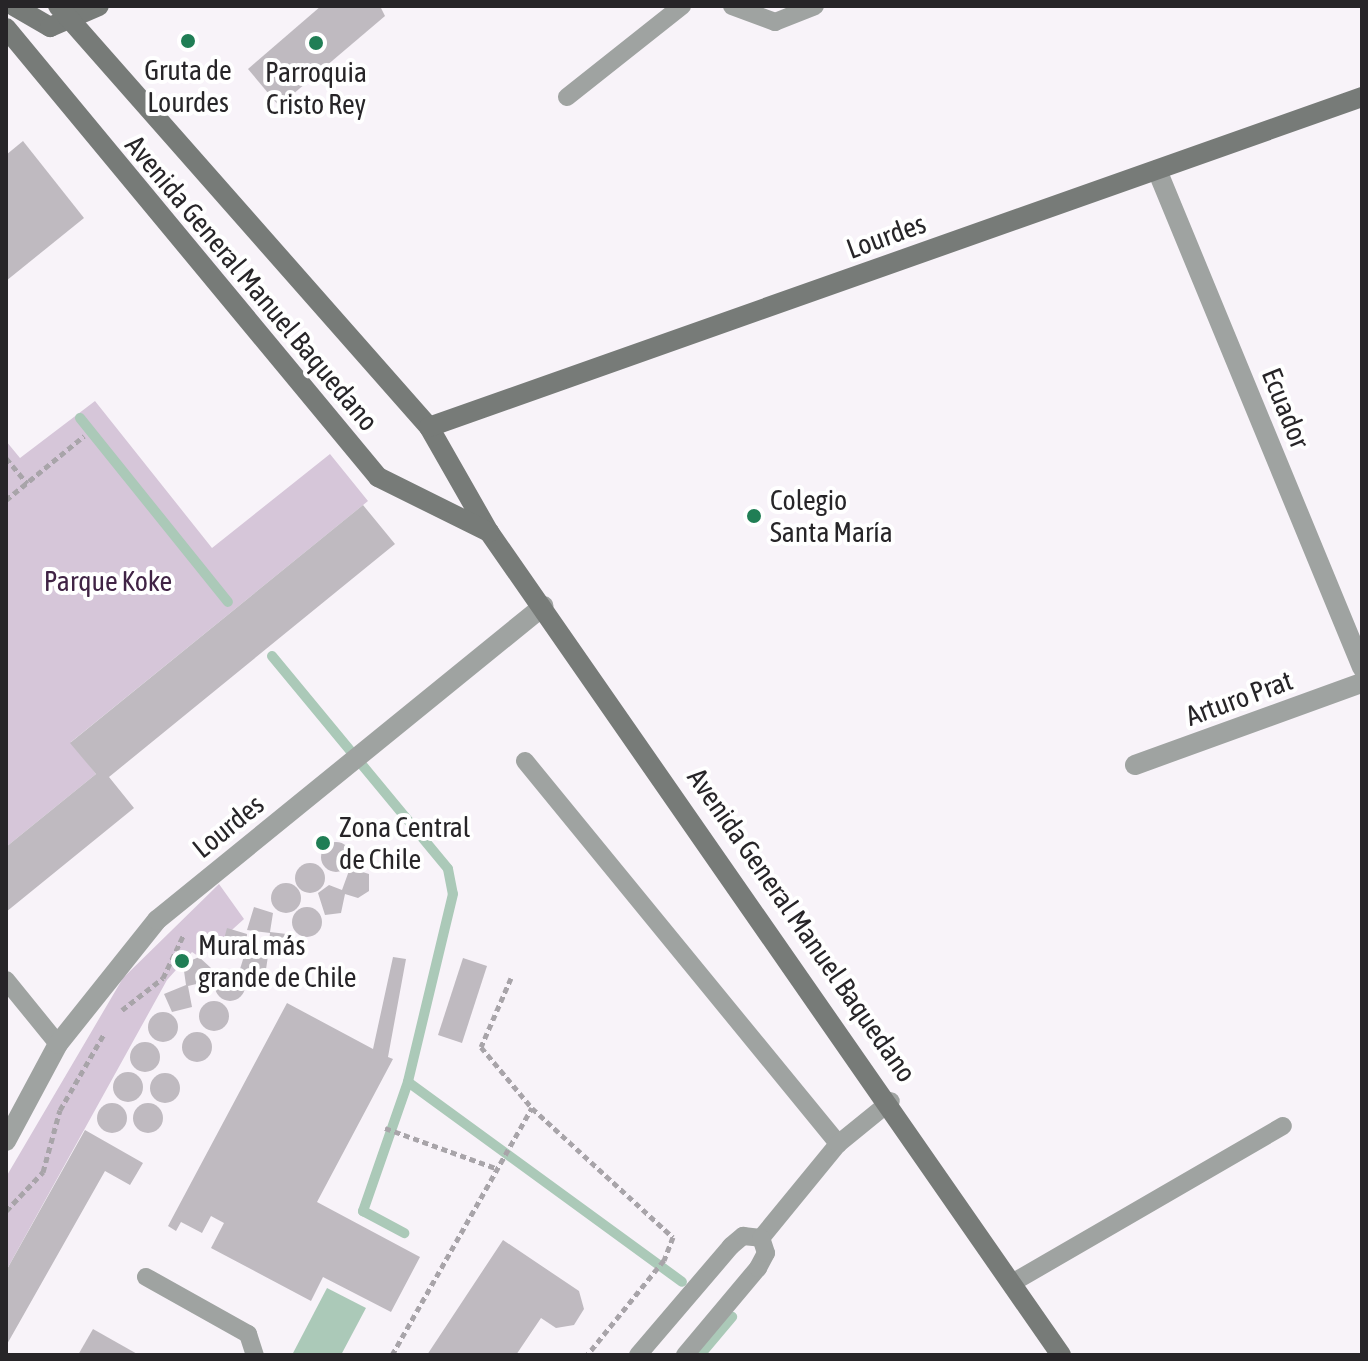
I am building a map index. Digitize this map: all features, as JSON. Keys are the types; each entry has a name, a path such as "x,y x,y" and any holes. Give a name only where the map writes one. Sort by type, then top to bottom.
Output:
{"main road":[{"path":"14,6 34,23 99,6"},
{"name":"Avenida General Manuel Baquedano","path":"64,14 429,427 489,532 891,1101 1061,1355"},
{"name":"Avenida General Manuel Baquedano","path":"6,28 378,477 489,532"},
{"name":"Lourdes","path":"429,427 1362,97"}],"street":[{"name":"Ecuador","path":"1157,170 1362,667"},
{"name":"Lourdes","path":"6,1141 58,1044 157,920 543,606"},
{"name":"Arturo Prat","path":"1135,765 1362,683"}],"lane":[{"path":"567,97 682,6"},
{"path":"732,6 775,22 815,6"},
{"path":"525,761 838,1144"},
{"path":"6,980 58,1044"},
{"path":"761,1238 838,1144 891,1101"},
{"path":"1012,1283 1283,1126"},
{"path":"638,1355 731,1246 743,1236 761,1238"},
{"path":"685,1355 758,1268 766,1253 761,1238"},
{"path":"146,1277 248,1334 255,1355"}],"path":[{"path":"6,500 84,436"},
{"path":"6,458 27,483"},
{"path":"116,1014 163,978 193,919"},
{"path":"511,978 481,1047 532,1108 673,1237 664,1260 587,1355"},
{"path":"6,1211 43,1172 60,1110 108,1027"},
{"path":"392,1355 532,1108"},
{"path":"385,1128 498,1169"}],"green space":[{"name":"Parque Koke","path":"95,401 212,548 330,454 368,501 71,742 96,774 6,847 6,441 20,458"},
{"path":"219,884 244,919 201,958 192,952 167,980 6,1271 6,1177 123,978"}],"shaded area":[{"path":"327,1288 366,1308 341,1355 292,1355"}],"building":[{"name":"Parroquia Cristo Rey","path":"321,6 380,6 385,16 279,106 248,69"},
{"path":"23,141 84,218 6,281 6,155"},
{"path":"363,505 395,544 109,777 134,808 6,912 6,847 96,774 70,743"},
{"path":"336,842 347,846 351,857 347,868 336,872 325,868 321,857 325,846"},
{"path":"310,863 321,867 325,878 321,889 310,893 299,889 295,878 299,867"},
{"path":"350,868 369,874 369,891 358,898 345,894 341,913 325,915 318,893 329,885 342,890"},
{"path":"286,883 297,887 301,898 297,909 286,913 275,909 271,898 275,887"},
{"path":"254,907 273,913 270,932 295,935 288,958 268,952 270,933 247,930"},
{"path":"307,907 318,911 322,922 318,933 307,937 296,933 292,922 296,911"},
{"path":"227,928 247,934 246,952 268,956 265,976 249,978 240,969 245,953 221,950"},
{"path":"199,957 211,968 209,981 188,986 192,1007 172,1012 164,994 186,985 183,964"},
{"path":"393,957 406,959 388,1057 393,1059 317,1202 420,1257 391,1312 323,1277 311,1301 211,1248 224,1223 211,1216 202,1233 181,1222 176,1231 168,1226 287,1003 373,1049"},
{"path":"463,958 487,966 462,1043 438,1035"},
{"path":"230,971 241,975 245,986 241,997 230,1001 219,997 215,986 219,975"},
{"path":"214,1001 225,1005 229,1016 225,1027 214,1031 203,1027 199,1016 203,1005"},
{"path":"163,1012 174,1016 178,1027 174,1038 163,1042 152,1038 148,1027 152,1016"},
{"path":"197,1032 208,1036 212,1047 208,1058 197,1062 186,1058 182,1047 186,1036"},
{"path":"145,1042 156,1046 160,1057 156,1068 145,1072 134,1068 130,1057 134,1046"},
{"path":"128,1072 139,1076 143,1087 139,1098 128,1102 117,1098 113,1087 117,1076"},
{"path":"165,1073 176,1077 180,1088 176,1099 165,1103 154,1099 150,1088 154,1077"},
{"path":"112,1103 123,1107 127,1118 123,1129 112,1133 101,1129 97,1118 101,1107"},
{"path":"148,1103 159,1107 163,1118 159,1129 148,1133 137,1129 133,1118 137,1107"},
{"path":"85,1130 143,1163 130,1185 105,1171 6,1346 6,1271"},
{"path":"503,1240 579,1291 584,1309 574,1325 556,1328 541,1318 516,1355 427,1355"},
{"path":"93,1329 139,1355 78,1355"}],"waterway":[{"path":"80,418 228,602"},
{"path":"272,656 448,869 453,894 408,1082 363,1211 404,1233"},
{"path":"408,1082 682,1282"},
{"path":"700,1355 732,1317"}],"place":[{"name":"Gruta de Lourdes","path":"188,41"},
{"name":"Parroquia Cristo Rey","path":"316,43"},
{"name":"Colegio Santa María","path":"754,516"},
{"name":"Zona Central de Chile","path":"323,843"},
{"name":"Mural más grande de Chile","path":"182,961"}]}
